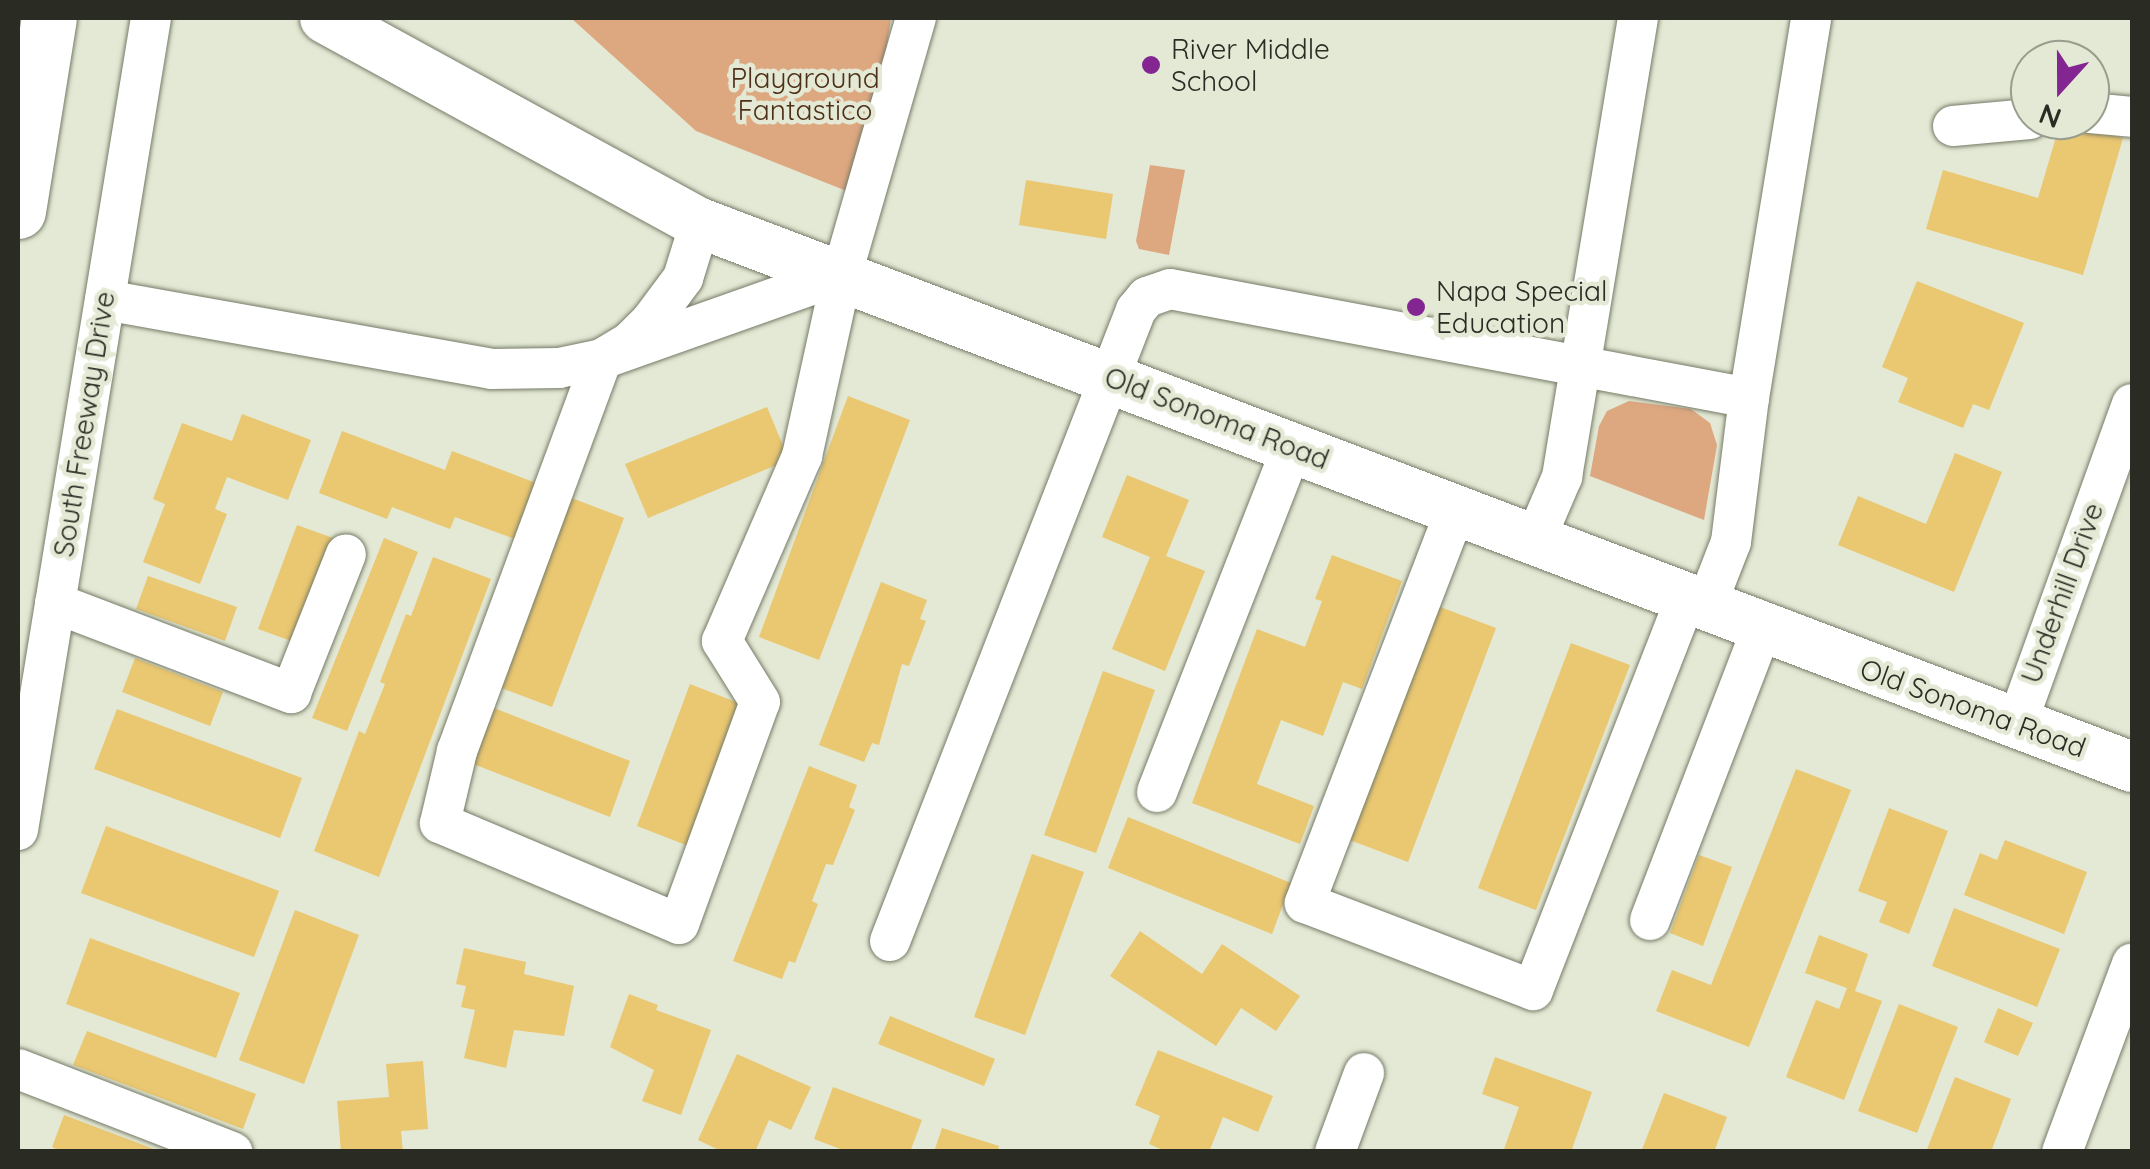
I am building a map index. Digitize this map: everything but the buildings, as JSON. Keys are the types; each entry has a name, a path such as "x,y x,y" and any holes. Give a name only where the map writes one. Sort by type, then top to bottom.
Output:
{"highway":[{"path":"18,212 49,18"}],"main road":[{"name":"Old Sonoma Road","path":"325,18 700,222 2132,767"}],"street":[{"name":"South Freeway Drive","path":"18,830 152,18"},
{"path":"700,222 683,278 651,321 602,360 457,751 440,823 679,924 760,702 722,641 802,456 842,274 916,18"},
{"path":"1535,540 1562,477 1584,364 1638,18"},
{"path":"1456,509 1304,903 1533,990 1696,602 1731,542 1749,398 1811,18"},
{"path":"1953,126 2010,121"},
{"path":"105,300 491,369 526,371 602,360 842,274"},
{"path":"890,941 1136,310 1147,297 1170,288 1749,398"},
{"name":"Underhill Drive","path":"2016,726 2132,404"},
{"path":"1158,792 1292,448"},
{"path":"55,603 291,693 346,554"},
{"path":"1650,920 1762,628"},
{"path":"2062,1152 2132,964"},
{"path":"18,1069 232,1152"},
{"path":"1334,1152 1364,1073"}],"green space":[{"name":"Playground Fantastico","path":"571,18 891,18 864,198 696,131"},
{"path":"1150,165 1185,170 1169,255 1139,249 1136,241"},
{"path":"1629,401 1691,409 1710,423 1717,445 1704,520 1590,476 1599,426 1607,411"}],"place":[{"name":"River Middle School","path":"1151,65"},
{"name":"Napa Special Education","path":"1416,307"}]}
